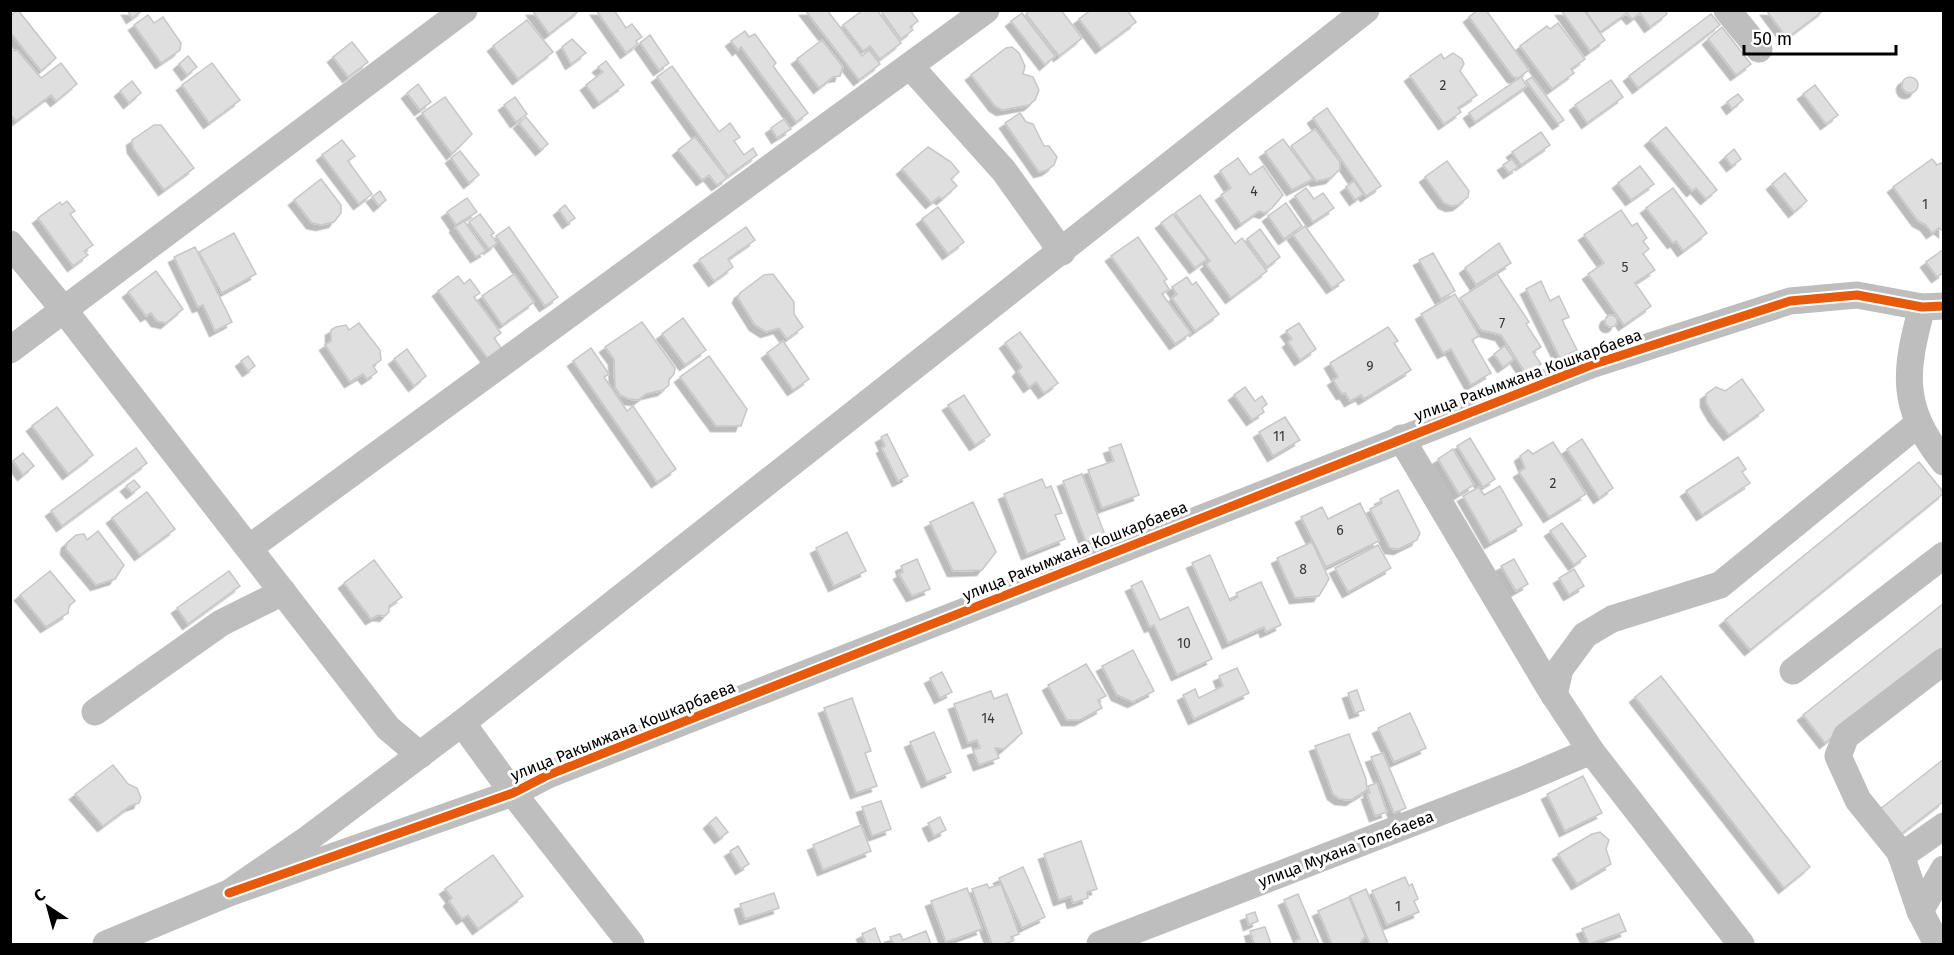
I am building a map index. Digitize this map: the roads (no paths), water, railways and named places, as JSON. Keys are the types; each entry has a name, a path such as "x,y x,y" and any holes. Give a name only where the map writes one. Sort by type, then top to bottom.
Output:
{"street":[{"path":"10,350 464,10"},
{"path":"249,548 986,10"},
{"path":"106,945 229,893 309,838 462,723 1366,10"},
{"path":"1727,10 1759,50"},
{"path":"910,66 1004,171 1062,252"},
{"path":"10,244 64,309 388,728 420,755"},
{"name":"улица Ракымжана Кошкарбаева","path":"229,893 513,793 548,775 1591,365 1790,301 1857,295 1938,307"},
{"path":"1938,307 1909,356 1908,378 1914,414 1944,462"},
{"path":"1554,695 1560,669 1585,635 1612,620 1720,585 1919,423"},
{"path":"1401,438 1554,695 1591,751 1741,945"},
{"path":"1793,671 1944,555"},
{"path":"95,712 221,623 283,592"},
{"path":"1938,945 1920,911 1901,856 1858,800 1838,756 1846,736 1944,661"},
{"path":"462,723 513,793 631,945"},
{"name":"улица Мухана Толебаева","path":"1100,945 1496,791 1591,751"},
{"path":"1901,856 1944,826"},
{"path":"1920,911 1944,869"}]}
